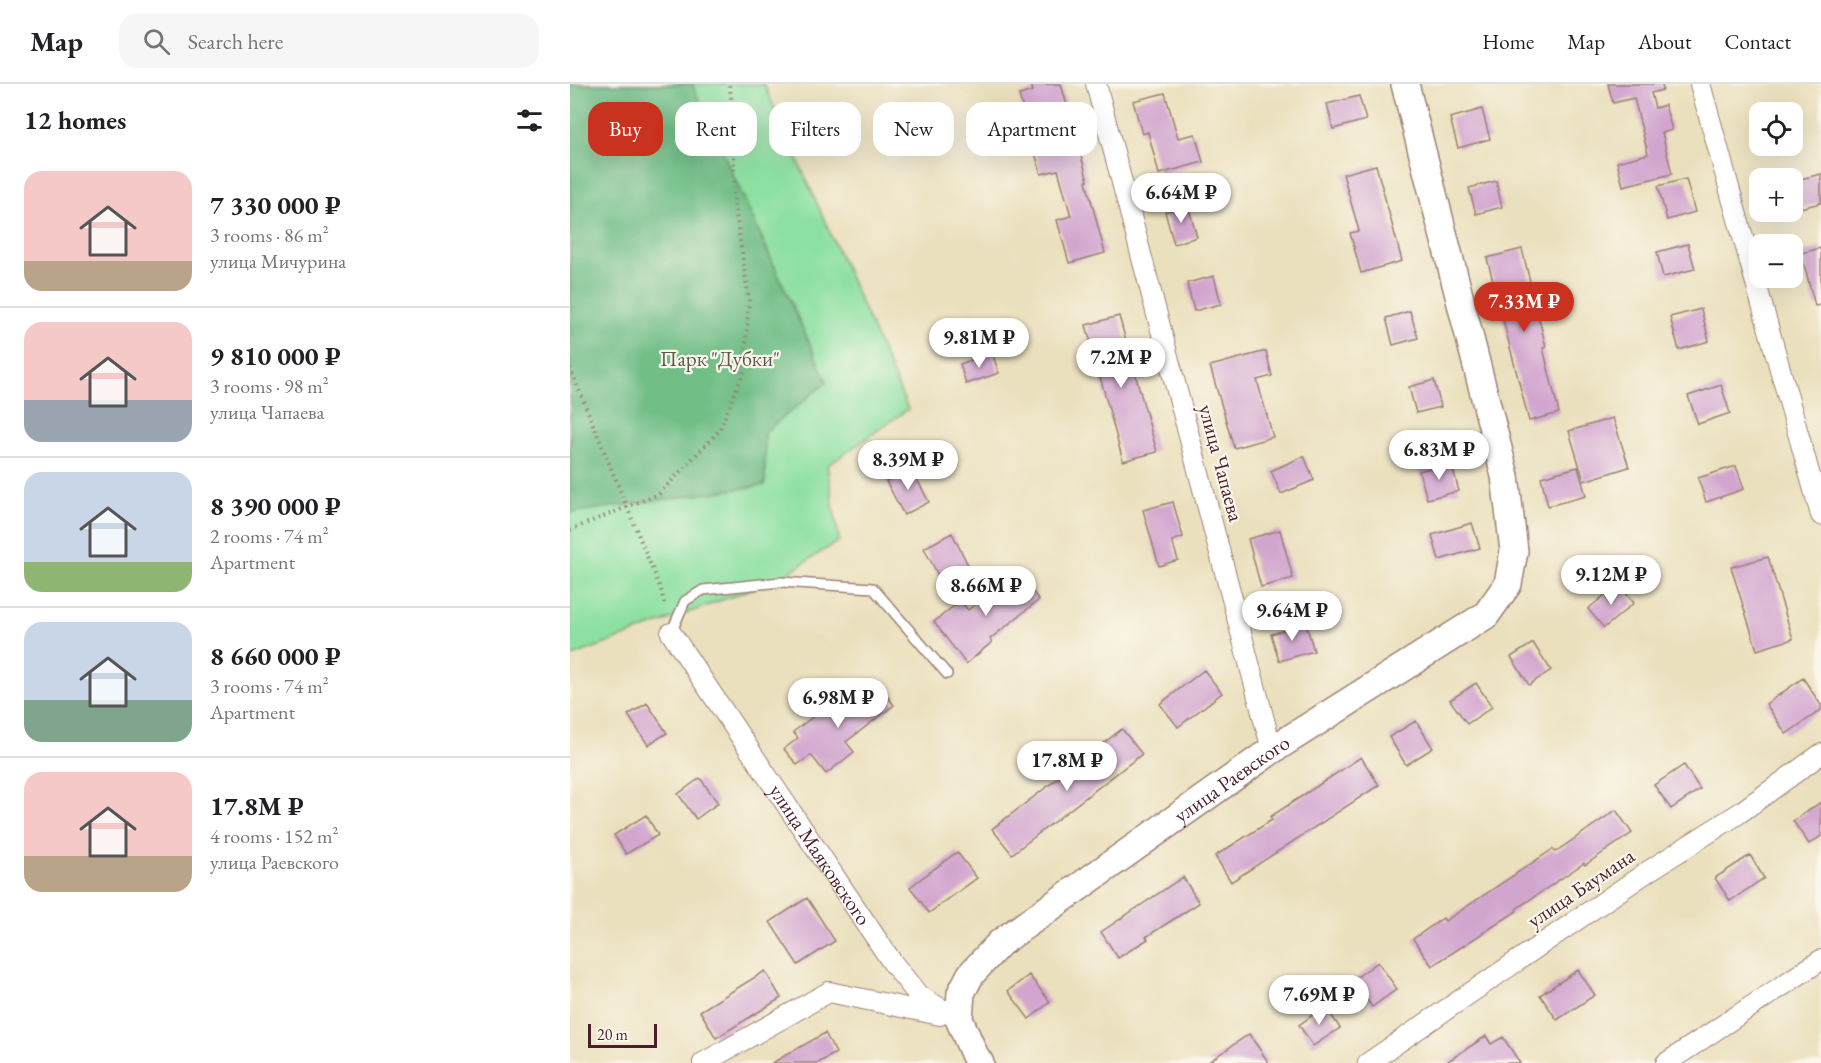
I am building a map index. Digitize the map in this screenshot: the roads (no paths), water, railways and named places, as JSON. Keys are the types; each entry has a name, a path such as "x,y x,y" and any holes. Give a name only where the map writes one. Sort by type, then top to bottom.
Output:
{"street":[{"name":"улица Чапаева","path":"1096,84 1272,750"},
{"name":"улица Раевского","path":"959,1019 961,993 966,983 971,974 1000,943 1272,750 1486,615 1508,584 1514,551 1505,476 1405,84"},
{"path":"1700,84 1821,515"},
{"name":"улица Маяковского","path":"671,633 892,962 919,996 959,1019"},
{"name":"улица Баумана","path":"1368,1063 1647,872 1738,814 1821,754"},
{"path":"1666,1063 1821,960"},
{"path":"703,1063 829,992 959,1019 980,1063"}],"lane":[{"path":"671,633 685,601 704,590 781,582 873,588 947,674"}],"park label":[{"name":"Парк \"Дубки\"","path":"720,359"}]}
